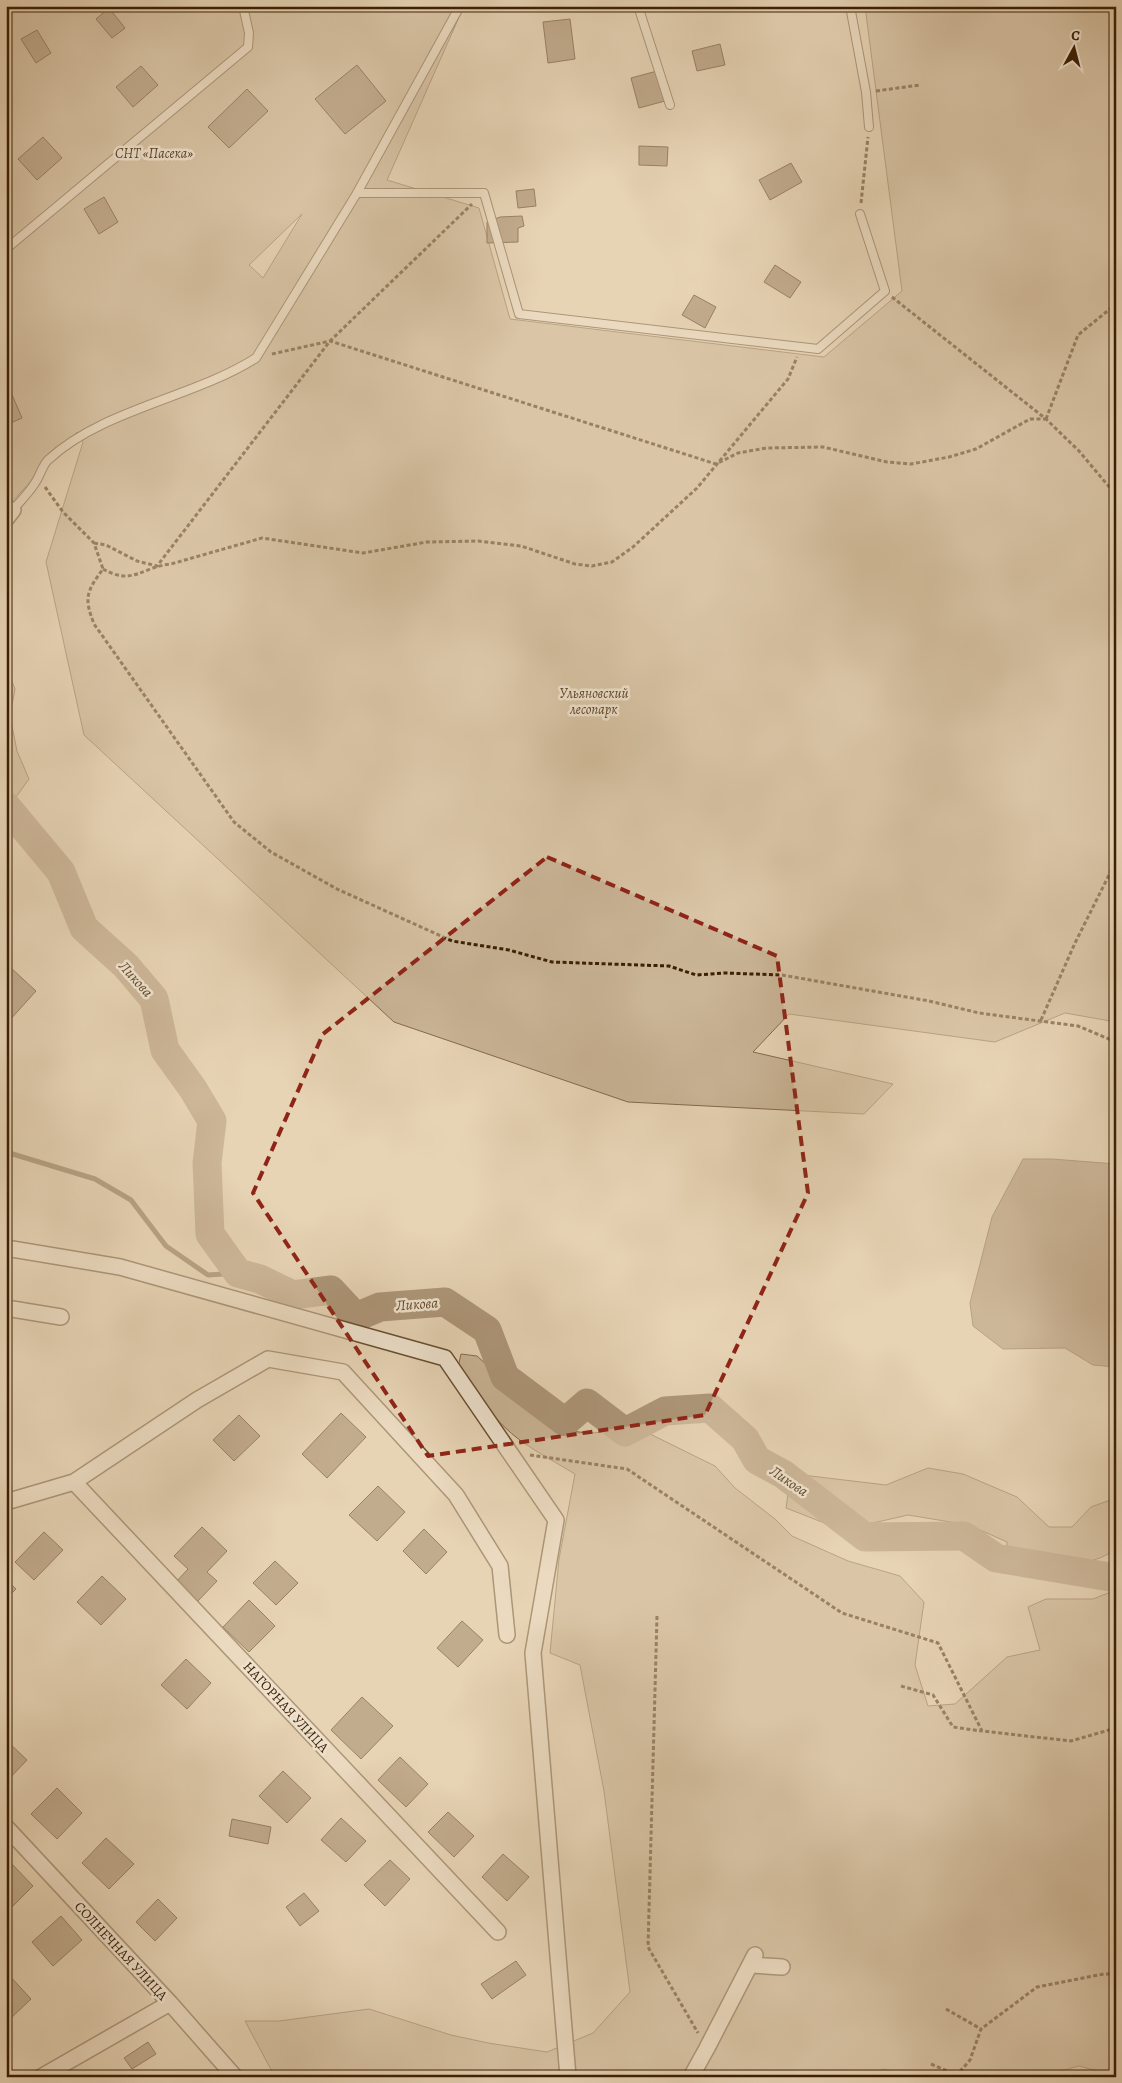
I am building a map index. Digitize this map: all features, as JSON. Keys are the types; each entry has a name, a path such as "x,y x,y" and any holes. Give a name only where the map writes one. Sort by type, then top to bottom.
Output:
{"street":[{"path":"6,1248 120,1267 445,1358 510,1452 556,1520 533,1653 568,2077"},
{"path":"6,1308 61,1317"},
{"path":"6,1502 74,1482 197,1400 268,1358 342,1372 456,1495 500,1566 507,1635"},
{"name":"НАГОРНАЯ УЛИЦА","path":"74,1482 498,1932"},
{"name":"СОЛНЕЧНАЯ УЛИЦА","path":"6,1827 170,2003 235,2077"},
{"path":"691,2077 753,1960 782,1967"},
{"path":"41,2077 170,2003"}],"lane":[{"path":"6,249 248,47 249,33 243,6"},
{"path":"9,514 35,483 46,461 82,436 120,417 236,370 256,358 357,193 460,6"},
{"path":"638,6 670,105"},
{"path":"850,6 866,92 870,127"},
{"path":"357,193 484,193 519,314 818,349 884,291 860,214"}],"path":[{"path":"866,92 920,85"},
{"path":"860,214 870,127"},
{"path":"157,566 330,341 484,193"},
{"path":"884,291 1046,419 1079,451 1116,494"},
{"path":"1046,419 1078,335 1116,304"},
{"path":"256,358 330,341 716,464 738,453 766,448 823,447 872,459 911,464 949,457 976,449 1030,419 1046,419"},
{"path":"35,483 45,487 62,512 94,543 102,569 115,576 127,577 157,566 171,564 262,538 363,553 427,542 478,541 521,546 575,564 592,566 612,562 633,547 697,488 788,379 801,347"},
{"path":"94,543 106,545 137,561 157,566"},
{"path":"102,569 89,589 87,598 88,608 94,624 234,822 271,852 337,889 452,940 509,950 552,962 669,966 696,974 782,975 929,1001 979,1013 1078,1026 1116,1042"},
{"path":"1041,1020 1075,942 1116,861"},
{"path":"510,1452 627,1470 842,1613 938,1643 982,1731"},
{"path":"657,1616 648,1947 708,2048"},
{"path":"901,1686 932,1695 953,1727 1071,1741 1116,1728"},
{"path":"1116,1854 1114,1858 1116,1866"},
{"path":"932,2064 957,2076 970,2060 981,2030 1037,1987 1104,1974 1116,1974"},
{"path":"946,2009 981,2030"}],"highlighted area":[{"path":"547,857 777,956 808,1193 705,1415 428,1456 253,1193 323,1034"}],"green space":[{"name":"Ульяновский лесопарк","path":"6,6 464,6 387,180 479,208 510,319 824,357 902,291 865,6 1116,6 1116,1022 1065,1013 995,1042 789,1014 753,1052 893,1084 864,1114 628,1102 394,1022 84,735 46,562 83,442 77,432 6,508","holes":["302,214 263,278 249,265"]},
{"path":"6,666 15,689 10,716 17,751 29,779 16,797 6,793"},
{"path":"461,1354 477,1356 514,1389 538,1418 562,1430 588,1433 642,1430 715,1466 735,1488 775,1519 792,1536 848,1561 900,1576 924,1602 915,1665 928,1706 955,1704 1007,1657 1040,1650 1028,1607 1046,1599 1093,1599 1116,1590 1116,2076 1079,2066 1039,2077 907,2077 884,2069 868,2077 275,2077 245,2021 279,2021 369,2009 451,2035 547,2052 593,2033 630,1992 604,1791 580,1665 550,1653 559,1559 575,1474 521,1441 494,1416 458,1367"},
{"path":"928,1468 963,1474 1017,1497 1049,1527 1072,1527 1091,1507 1116,1498 1116,1550 1100,1558 1072,1567 1009,1574 1007,1542 969,1525 908,1515 873,1523 827,1524 786,1508 794,1474 886,1485"}],"shaded area":[{"path":"1023,1159 1052,1159 1116,1164 1116,1367 1093,1365 1065,1348 1003,1349 973,1326 970,1303 992,1217"}],"building":[{"path":"109,8 125,28 112,38 96,19"},
{"path":"570,19 575,59 548,63 543,22"},
{"path":"37,30 51,53 36,63 21,39"},
{"path":"720,44 725,65 697,71 692,51"},
{"path":"357,65 386,101 345,134 315,99"},
{"path":"141,66 158,85 133,107 116,87"},
{"path":"657,71 665,101 639,108 631,78"},
{"path":"247,89 268,111 229,148 208,127"},
{"path":"43,137 62,158 37,180 18,159"},
{"path":"639,146 668,147 667,166 639,165"},
{"path":"791,163 802,182 770,200 759,180"},
{"path":"534,189 536,206 518,208 516,191"},
{"path":"104,197 118,222 99,234 84,209"},
{"path":"522,216 524,226 518,228 518,242 487,243 487,222 500,217"},
{"path":"775,265 801,282 790,298 764,282"},
{"path":"694,295 716,307 705,328 682,315"},
{"path":"10,390 22,418 6,425 6,392"},
{"path":"11,968 36,991 9,1021 6,1018 6,973"},
{"path":"341,1413 366,1437 327,1478 302,1454"},
{"path":"239,1415 260,1436 234,1461 213,1440"},
{"path":"378,1486 405,1512 377,1541 349,1515"},
{"path":"202,1527 227,1551 207,1572 217,1581 196,1603 175,1583 188,1569 174,1556"},
{"path":"424,1529 447,1552 426,1574 403,1551"},
{"path":"44,1532 63,1550 34,1580 15,1562"},
{"path":"275,1561 298,1583 276,1605 253,1583"},
{"path":"102,1576 126,1599 101,1625 77,1602"},
{"path":"6,1579 16,1589 6,1599"},
{"path":"249,1600 275,1626 249,1652 223,1627"},
{"path":"462,1621 483,1640 458,1667 437,1648"},
{"path":"186,1659 211,1683 187,1709 161,1685"},
{"path":"362,1697 393,1726 361,1759 331,1730"},
{"path":"6,1740 27,1760 6,1782"},
{"path":"400,1757 428,1784 406,1807 378,1780"},
{"path":"283,1771 311,1798 287,1823 259,1796"},
{"path":"57,1788 82,1813 57,1839 31,1814"},
{"path":"448,1812 474,1836 454,1857 428,1832"},
{"path":"341,1818 366,1841 346,1862 321,1840"},
{"path":"232,1819 271,1827 268,1844 229,1836"},
{"path":"106,1838 134,1864 109,1889 82,1863"},
{"path":"503,1854 529,1877 507,1901 482,1877"},
{"path":"390,1860 410,1879 385,1906 364,1885"},
{"path":"12,1864 33,1886 8,1911 6,1909 6,1870"},
{"path":"304,1893 319,1911 300,1926 286,1907"},
{"path":"158,1899 177,1918 155,1941 136,1922"},
{"path":"61,1916 82,1940 53,1966 32,1942"},
{"path":"516,1961 526,1975 492,1999 481,1984"},
{"path":"9,1975 31,1999 9,2020 6,2018 6,1977"},
{"path":"148,2042 156,2054 132,2069 124,2058"}],"waterway":[{"name":"Ликова","path":"6,806 61,872 84,928 126,966 154,999 165,1050 193,1089 212,1121 207,1163 210,1234 238,1273 260,1279 293,1295 331,1290 356,1317 380,1307 445,1302 487,1330 505,1377 565,1422 587,1403 625,1432 665,1411 710,1408 745,1439 757,1460 783,1474 865,1537 964,1536 996,1558 1116,1578"},
{"path":"6,1152 95,1179 131,1200 166,1246 208,1275 238,1273"}],"park label":[{"name":"СНТ «Пасека»","path":"154,153"}]}
